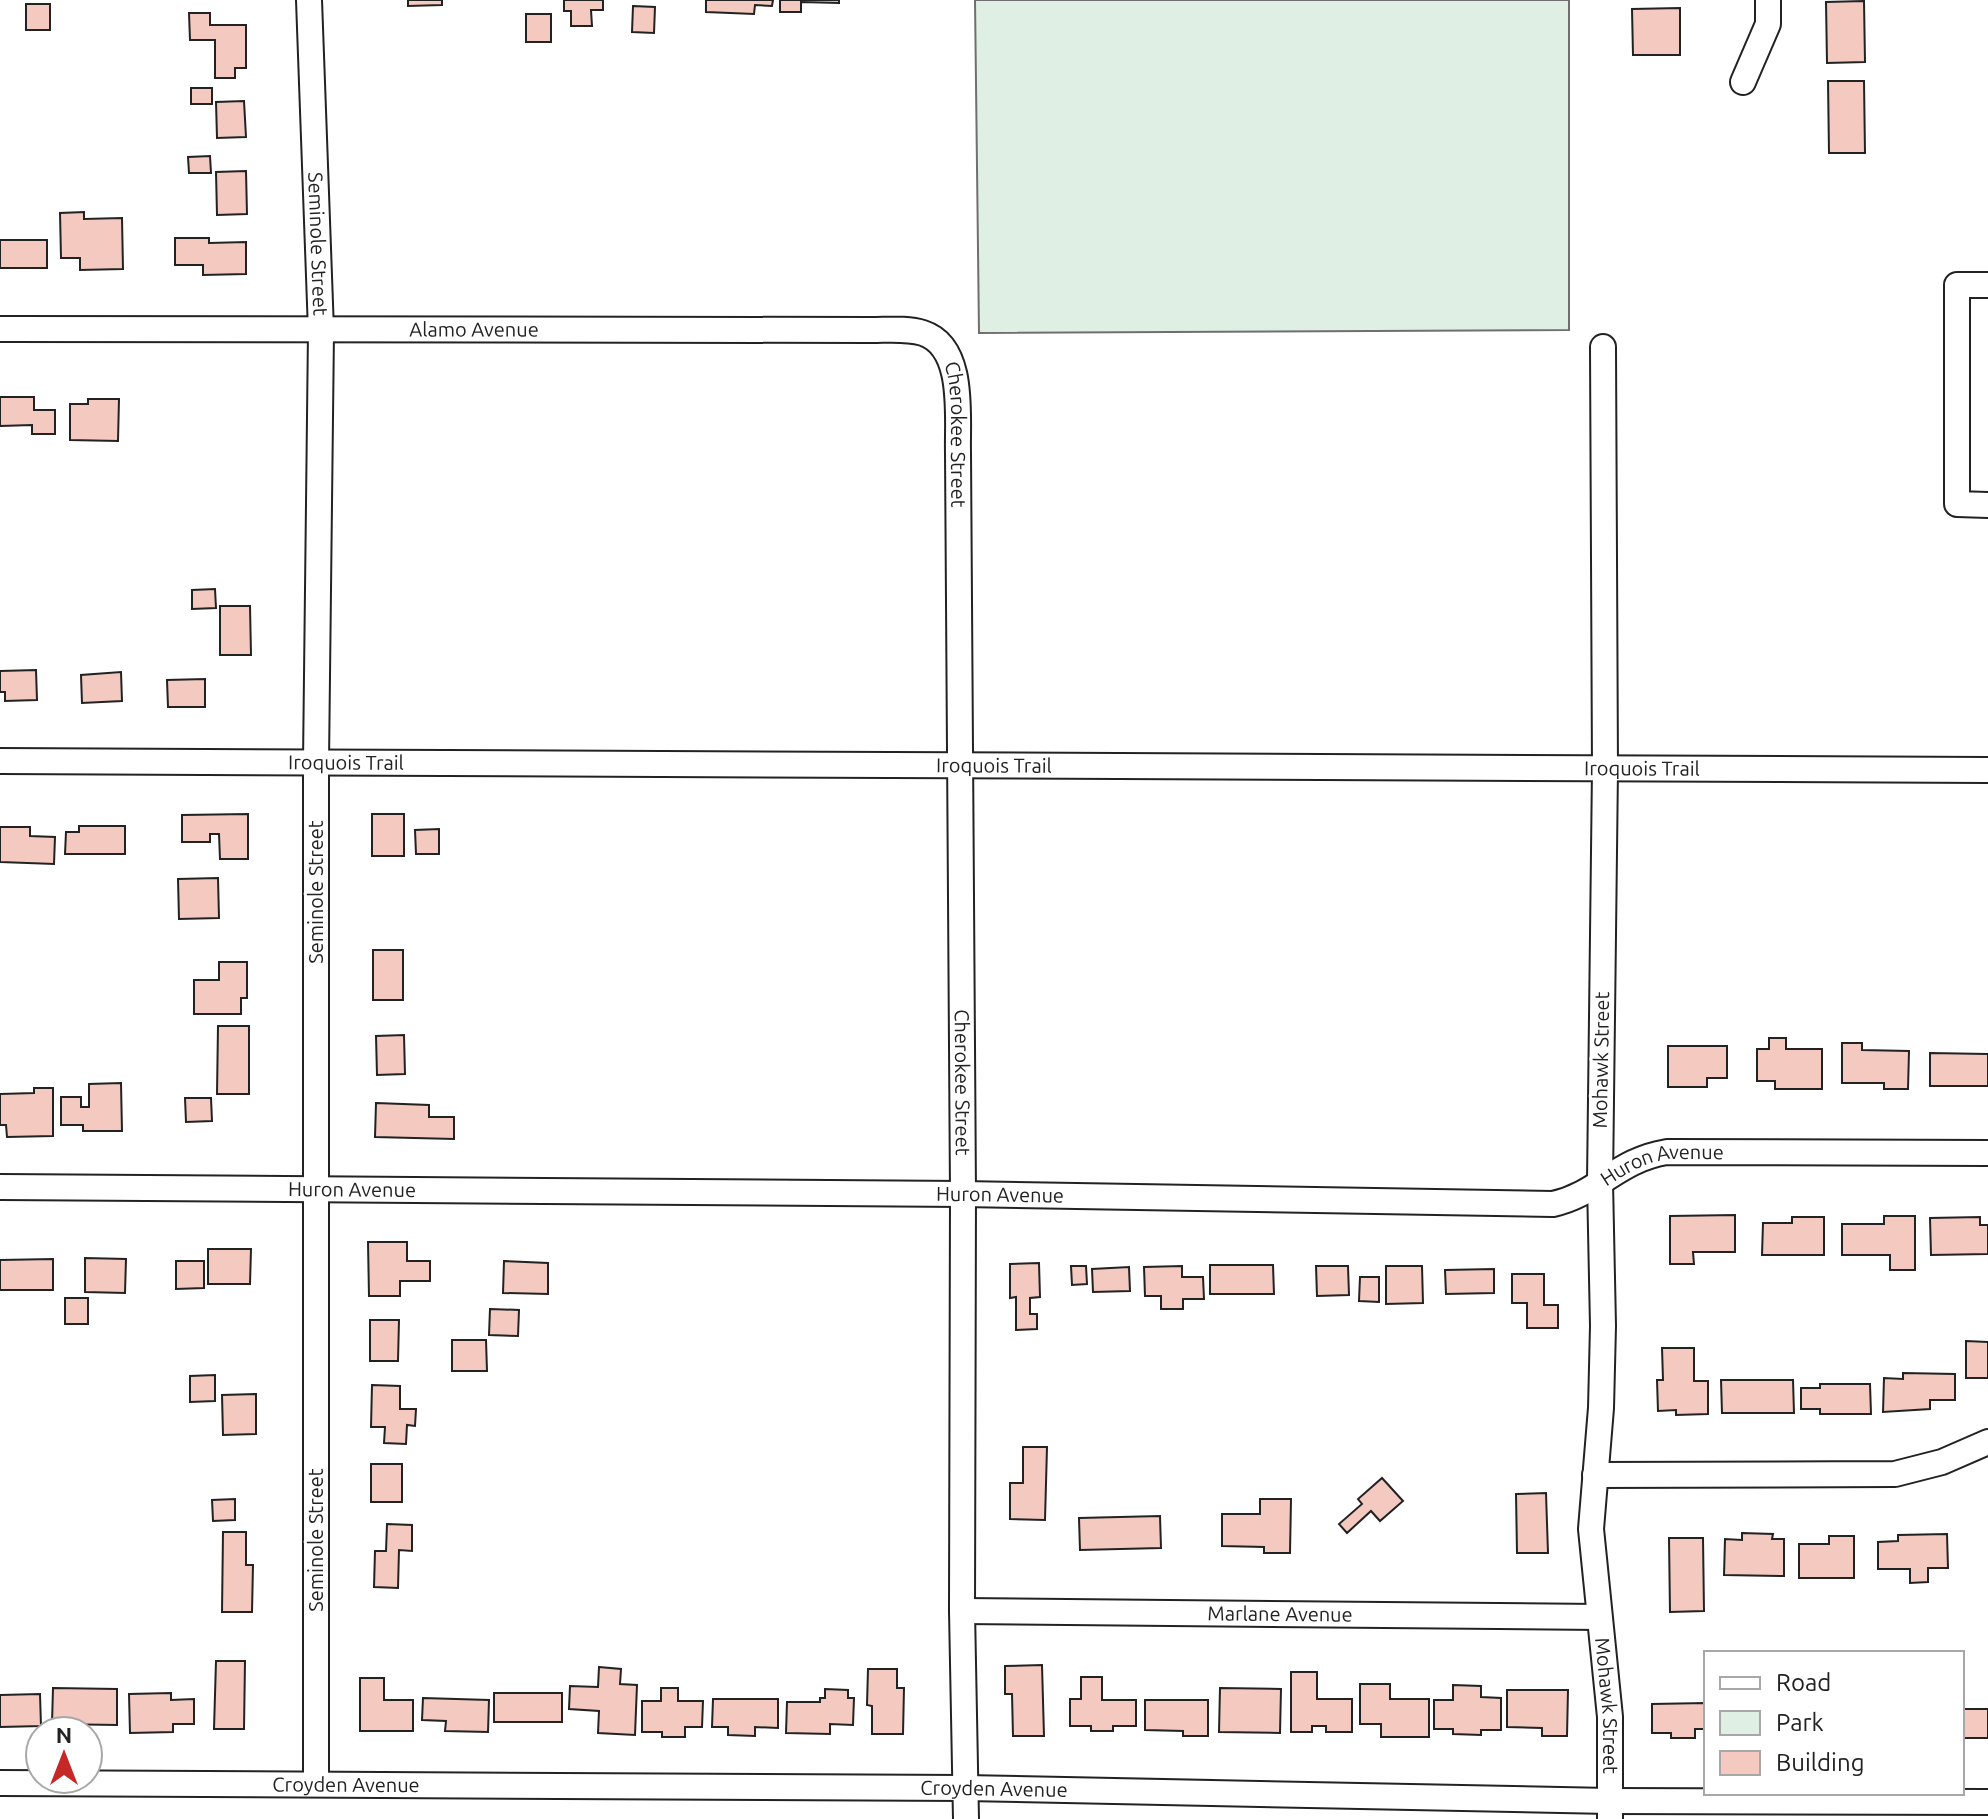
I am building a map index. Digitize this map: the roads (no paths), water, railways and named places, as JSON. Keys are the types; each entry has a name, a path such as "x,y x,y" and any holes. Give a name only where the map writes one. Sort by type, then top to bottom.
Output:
{"street":[{"name":"Seminole Street","path":"309,0 321,331 316,762 316,1784"},
{"path":"1743,82 1768,24 1768,0"},
{"path":"1988,285 1957,285 1957,504 1988,505"},
{"name":"Alamo Avenue","path":"0,329 872,330 925,334 942,348"},
{"name":"Mohawk Street","path":"1603,347 1605,769 1600,1182 1603,1340 1591,1529 1610,1717 1610,1810"},
{"name":"Cherokee Street","path":"942,348 956,378 963,1194 962,1611 966,1819"},
{"name":"Iroquois Trail","path":"0,761 1988,770"},
{"name":"Huron Avenue","path":"0,1187 963,1194 1542,1204 1570,1200 1634,1160 1667,1152 1988,1153"},
{"path":"1595,1475 1884,1475 1919,1470 1988,1442"},
{"name":"Marlane Avenue","path":"962,1611 1599,1617"},
{"name":"Croyden Avenue","path":"0,1783 965,1788 1610,1810 1988,1802"}]}
